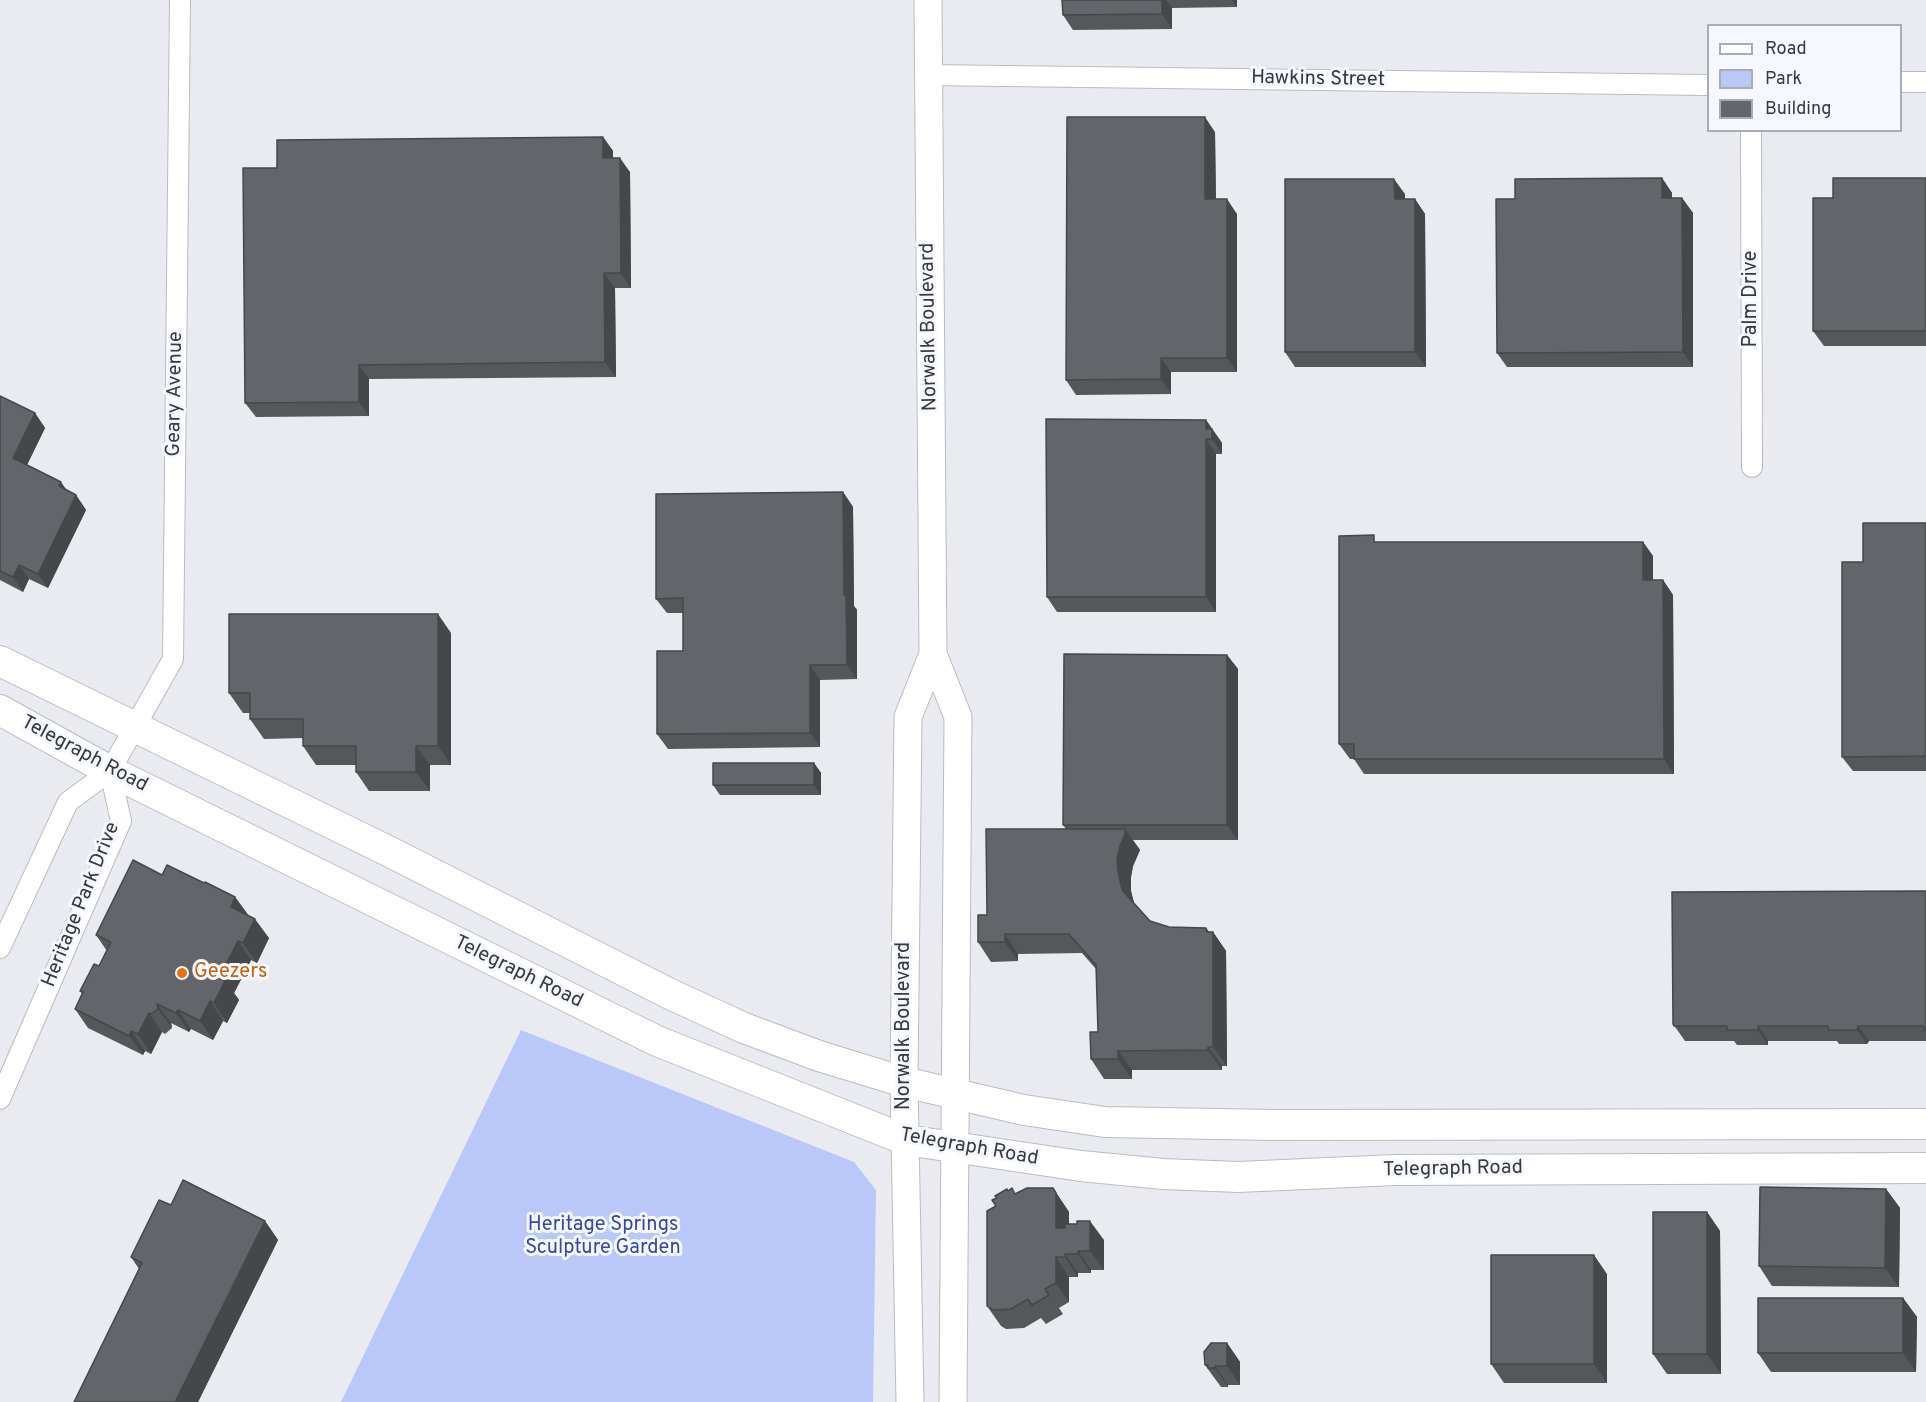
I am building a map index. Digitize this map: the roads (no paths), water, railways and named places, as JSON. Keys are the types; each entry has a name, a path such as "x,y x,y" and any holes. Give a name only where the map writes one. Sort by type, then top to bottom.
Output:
{"main road":[{"name":"Norwalk Boulevard","path":"928,0 933,654 958,717 954,1402"},
{"name":"Norwalk Boulevard","path":"910,1402 904,1082 908,717 933,654"},
{"path":"0,661 388,851 670,994 744,1028 819,1056 904,1082 1024,1110 1106,1122 1274,1125 1926,1124"},
{"name":"Telegraph Road","path":"0,710 110,771 657,1041 906,1140 1081,1166 1163,1174 1238,1177 1395,1170 1926,1168"}],"street":[{"name":"Geary Avenue","path":"110,771 173,659 180,0"},
{"name":"Hawkins Street","path":"927,75 1707,85"},
{"path":"1902,82 1926,82"},
{"name":"Palm Drive","path":"1751,132 1752,467"},
{"path":"0,948 68,802 110,771"},
{"name":"Heritage Park Drive","path":"0,1100 121,821 110,771"}],"place":[{"name":"Geezers","path":"182,973"}],"park label":[{"name":"Heritage Springs Sculpture Garden","path":"603,1238"}]}
